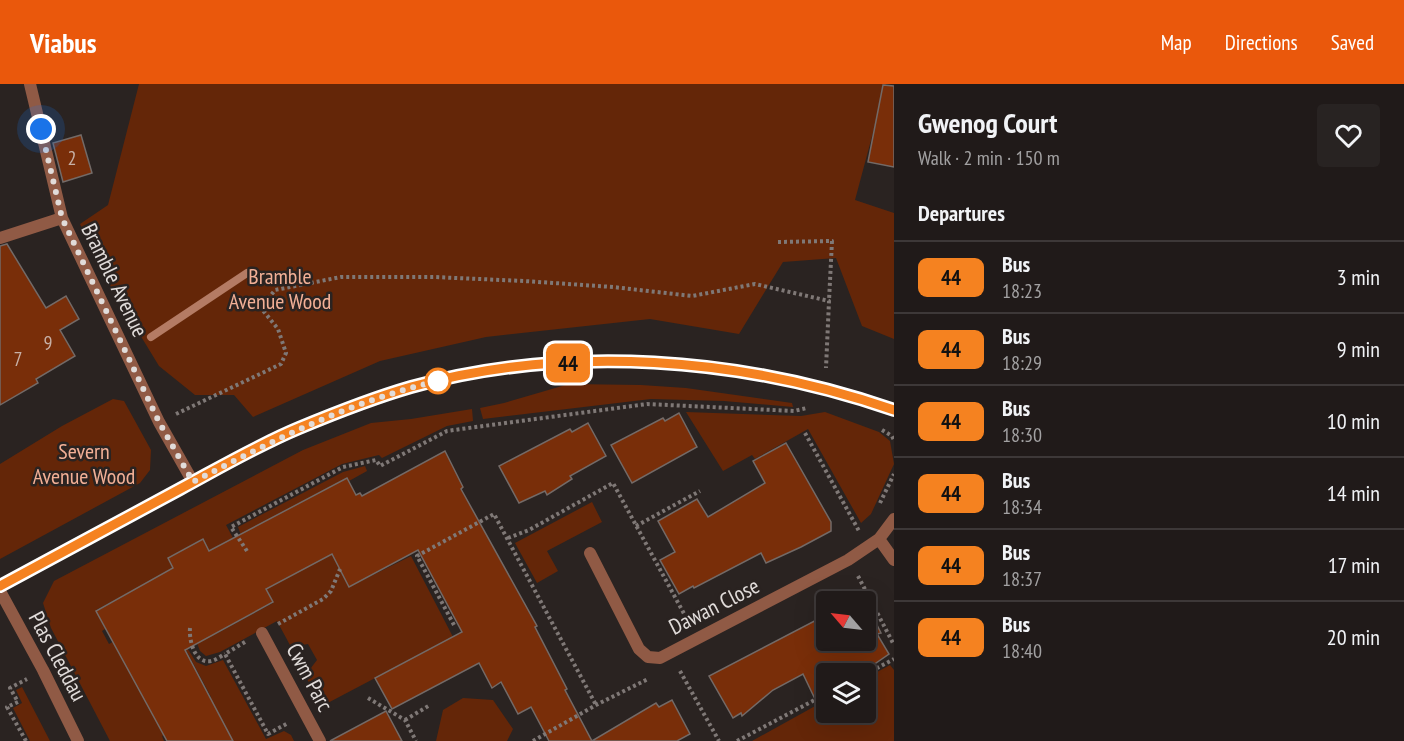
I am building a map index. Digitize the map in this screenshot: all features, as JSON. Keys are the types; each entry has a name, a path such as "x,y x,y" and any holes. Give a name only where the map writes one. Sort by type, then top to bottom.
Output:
{"street":[{"name":"Bramble Avenue","path":"30,84 62,218 159,422 193,482"},
{"path":"0,238 62,218"},
{"path":"0,586 297,429 410,388 495,370 596,362 675,364 751,373 823,388 894,410"},
{"name":"Dawan Close","path":"590,553 639,649 648,657 660,658 848,560 879,539 894,519"},
{"path":"879,539 894,560"},
{"name":"Plas Cleddau","path":"0,591 78,741"},
{"name":"Cwm Parc","path":"262,633 320,741"}],"path":[{"path":"778,242 832,240 827,364 823,388"},
{"path":"159,422 281,364 286,353 278,329 261,308 275,290 341,277 434,277 524,281 613,287 692,296 754,284 829,301"},
{"path":"247,551 231,527 343,467 376,460 380,466 447,431 647,404 794,411 811,407"},
{"path":"872,425 892,436 894,440"},
{"path":"805,433 868,547"},
{"path":"508,538 529,530 613,483 697,638"},
{"path":"636,526 700,491"},
{"path":"454,625 417,556 494,514 596,705"},
{"path":"190,628 189,639 195,654 204,660 213,661 323,599 331,591 340,569"},
{"path":"855,569 894,645"},
{"path":"671,652 719,741"},
{"path":"225,654 268,734 305,713"},
{"path":"876,668 894,658"},
{"path":"533,741 657,674"},
{"path":"21,682 10,688 18,702 7,707 26,741"},
{"path":"368,698 405,720 416,741"},
{"path":"737,741 816,699"},
{"path":"405,720 430,705"}],"green space":[{"name":"Bramble Avenue Wood","path":"139,84 886,84 855,200 894,213 894,339 862,326 836,258 783,262 739,334 650,319 486,337 380,361 253,417 234,395 195,395 159,366 100,269 80,224 108,205"},
{"path":"569,384 686,388 792,403 793,407 724,401 651,399 483,419 480,408"},
{"name":"Severn Avenue Wood","path":"113,399 124,401 151,450 150,470 140,483 0,559 0,464 62,426"},
{"path":"472,409 473,421 447,426 382,458 379,455 342,464 226,525 233,538 209,551 202,539 168,558 173,569 96,610 105,629 102,631 109,644 124,636 179,727 162,736 164,741 110,741 51,628 43,603 54,581 303,450 371,423"},
{"path":"686,412 801,416 825,412 879,432 890,441 894,464 871,514 861,523 808,429 755,459 752,455 723,471"},
{"path":"365,466 367,471 349,481 347,478 241,535 238,527 343,472"},
{"path":"592,502 602,522 547,551 558,571 537,583 515,543"},
{"path":"330,551 349,587 411,556 453,637 322,706 307,679 307,673 317,660 308,644 291,647 277,621 220,652 206,656 200,651 194,635 216,634 273,603 266,589"},
{"path":"172,624 196,662 206,666 223,660 266,739 284,731 291,735 294,741 233,741 211,700 196,705 211,697"},
{"path":"890,665 894,670 894,741 752,741 816,706 816,723 876,723 876,673"},
{"path":"22,687 50,741 30,741 13,708 22,703 16,690"},
{"path":"463,698 493,700 513,729 507,741 436,741 443,710"}],"building":[{"path":"883,85 894,86 894,167 868,162"},
{"path":"81,135 92,173 63,182 53,143"},
{"path":"7,244 46,308 66,296 79,319 60,330 75,356 36,379 38,383 0,405 0,246"},
{"path":"679,413 697,447 632,483 611,445 663,418 665,421"},
{"path":"588,423 606,456 570,476 572,479 547,495 545,491 519,503 499,466 570,429 572,432"},
{"path":"786,443 831,522 831,531 766,563 761,553 679,594 660,560 675,552 658,521 697,499 708,517 765,483 753,461"},
{"path":"445,451 463,487 461,489 537,626 535,627 567,689 565,690 592,741 549,741 531,707 518,714 501,682 492,688 479,663 392,709 375,678 462,632 418,550 349,587 332,554 266,589 273,602 185,650 233,741 167,741 96,611 173,568 168,558 203,539 209,551 347,478 356,495 360,493 362,496"},
{"path":"816,620 816,651 876,651 876,623 881,633 877,634 889,654 876,663 816,663 816,701 803,674 773,690 742,716 741,713 733,718 709,676"},
{"path":"672,700 690,734 677,741 592,741 656,703 659,707"},
{"path":"386,711 402,741 330,741"}],"waterway":[{"path":"151,337 247,273"}],"bus line":[{"name":"44","path":"0,586 245,454 297,429 410,388 453,378 548,364 596,362 675,364 786,379 894,410"}],"route":[{"path":"41,129 62,218 159,422 193,482 297,429 354,407 438,381"}]}
